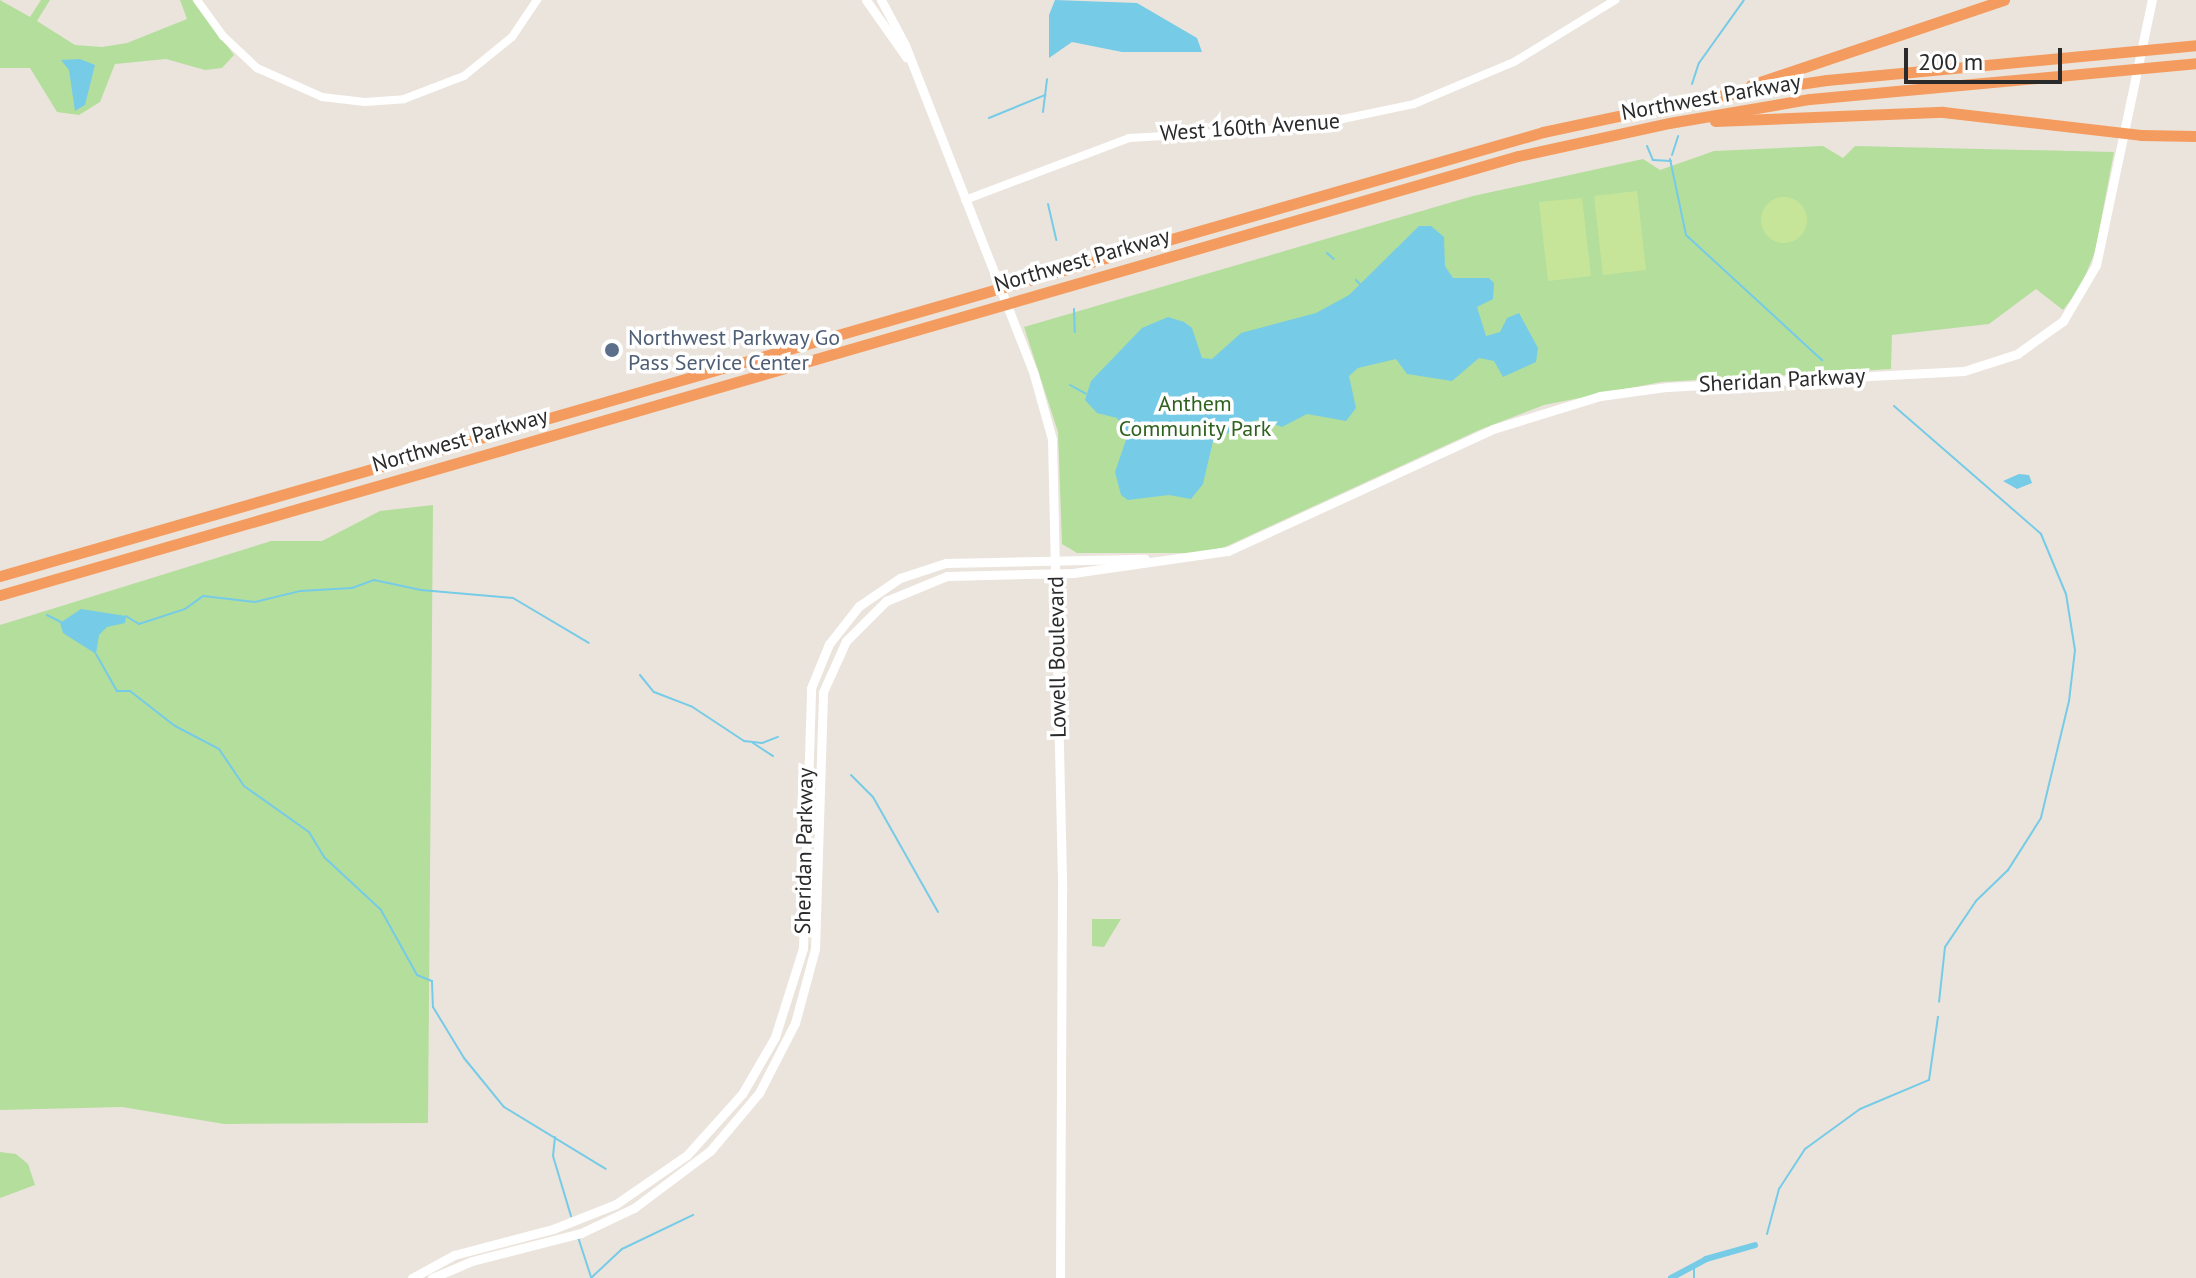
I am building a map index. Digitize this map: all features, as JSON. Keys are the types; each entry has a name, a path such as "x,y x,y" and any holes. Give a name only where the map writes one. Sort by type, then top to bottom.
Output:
{"highway":[{"path":"1698,99 1813,66 2004,0"},
{"name":"Northwest Parkway","path":"0,576 1543,132 1698,99 1932,67 2196,45"},
{"name":"Northwest Parkway","path":"0,595 1426,181 1647,127 1858,93 2196,63"},
{"path":"1647,127 1880,111 1975,115 2127,132 2196,136"}],"main road":[{"name":"Lowell Boulevard","path":"866,0 911,63"},
{"name":"Lowell Boulevard","path":"881,0 911,63 1017,332 1052,439 1062,890 1060,1278"},
{"name":"Sheridan Parkway","path":"432,1278 472,1261 555,1241 606,1222 666,1188 710,1151 759,1093 795,1023 812,968 820,911 820,711 829,674 846,641 886,601 929,581 966,574 1056,573 1184,559 1242,546 1493,429 1600,396 1681,386 1954,372 2004,360 2060,323 2084,292 2100,253 2152,0"},
{"name":"Sheridan Parkway","path":"412,1278 454,1255 553,1229 598,1212 650,1183 703,1140 742,1094 775,1037 796,980 806,925 808,698 818,667 841,626 874,594 927,568 968,561 1184,559"}],"street":[{"path":"197,0 223,36 257,68 309,93 365,102 404,99 464,76 512,37 537,0"},
{"name":"West 160th Avenue","path":"965,200 1129,138 1300,128 1414,104 1514,62 1615,0"}],"green space":[{"path":"0,0 30,17 41,0 50,0 37,21 75,45 102,47 127,43 187,19 180,0 193,0 234,55 222,68 205,70 166,59 115,64 100,102 79,115 57,112 30,68 0,68"},
{"name":"Anthem Community Park","path":"1823,146 1843,158 1855,146 2114,152 2095,252 2080,288 2063,310 2036,289 1989,324 1892,335 1891,369 1661,382 1544,405 1479,430 1225,547 1201,553 1077,553 1062,544 1058,432 1024,327 1473,196 1643,159 1660,170 1714,151"},
{"path":"1637,191 1646,270 1603,275 1594,196"},
{"path":"1784,197 1800,204 1807,220 1800,236 1784,243 1768,236 1761,220 1768,204"},
{"path":"1582,198 1591,276 1548,281 1539,202"},
{"path":"433,505 428,1123 224,1124 122,1107 0,1110 0,625 271,541 322,541 380,511"},
{"path":"1092,919 1121,919 1104,947 1092,946"},
{"path":"0,1152 16,1154 28,1164 35,1185 0,1198"}],"water":[{"path":"1055,0 1137,3 1197,38 1202,52 1122,52 1072,42 1049,58 1049,15"},
{"path":"80,59 95,65 85,105 75,111 69,70 61,60"},
{"path":"1419,226 1431,226 1444,237 1445,266 1453,278 1489,278 1494,283 1493,299 1477,307 1486,336 1500,332 1507,318 1519,313 1538,348 1536,362 1503,377 1494,361 1479,358 1452,381 1407,374 1396,359 1358,368 1349,376 1356,408 1346,421 1307,414 1282,427 1261,419 1245,424 1213,441 1203,484 1191,499 1169,495 1128,500 1121,495 1115,472 1128,434 1117,418 1097,413 1085,400 1091,381 1142,328 1168,317 1184,322 1192,328 1202,358 1212,359 1241,333 1316,313 1349,295"},
{"path":"2019,474 2029,475 2032,483 2017,489 2003,481"},
{"path":"81,609 126,616 125,623 107,627 99,635 96,654 63,633 60,623"}],"waterway":[{"path":"1692,84 1699,63 1744,0"},
{"path":"1043,112 1047,79"},
{"path":"989,118 1045,95"},
{"path":"1672,155 1678,136"},
{"path":"1647,146 1653,160 1671,161"},
{"path":"1670,159 1686,235 1822,360"},
{"path":"1048,204 1056,240"},
{"path":"1327,253 1334,259"},
{"path":"1356,280 1361,285"},
{"path":"1074,309 1075,332"},
{"path":"1070,385 1086,394"},
{"path":"1894,406 2041,534 2066,594 2075,650 2069,701 2041,818 2008,870 1976,901 1945,947 1939,1002"},
{"path":"126,616 139,624 185,609 203,596 255,602 300,591 352,588 374,580 421,590 513,598 589,643"},
{"path":"47,615 61,622"},
{"path":"96,654 117,691 130,691 175,726 219,749 244,786 309,832 324,857 381,910 417,975 432,981 433,1007 464,1058 504,1107 606,1169"},
{"path":"640,675 654,692 691,706 744,741 762,743 778,737"},
{"path":"753,743 773,756"},
{"path":"851,775 873,797 938,912"},
{"path":"1767,1234 1779,1189 1805,1149 1860,1109 1929,1080 1938,1017"},
{"path":"555,1137 553,1156 571,1216"},
{"path":"591,1278 622,1249 693,1215"},
{"path":"578,1237 591,1277"},
{"path":"1671,1278 1706,1259 1755,1245"},
{"path":"1694,1265 1694,1278"}],"place":[{"name":"Northwest Parkway Go Pass Service Center","path":"612,350"}]}
